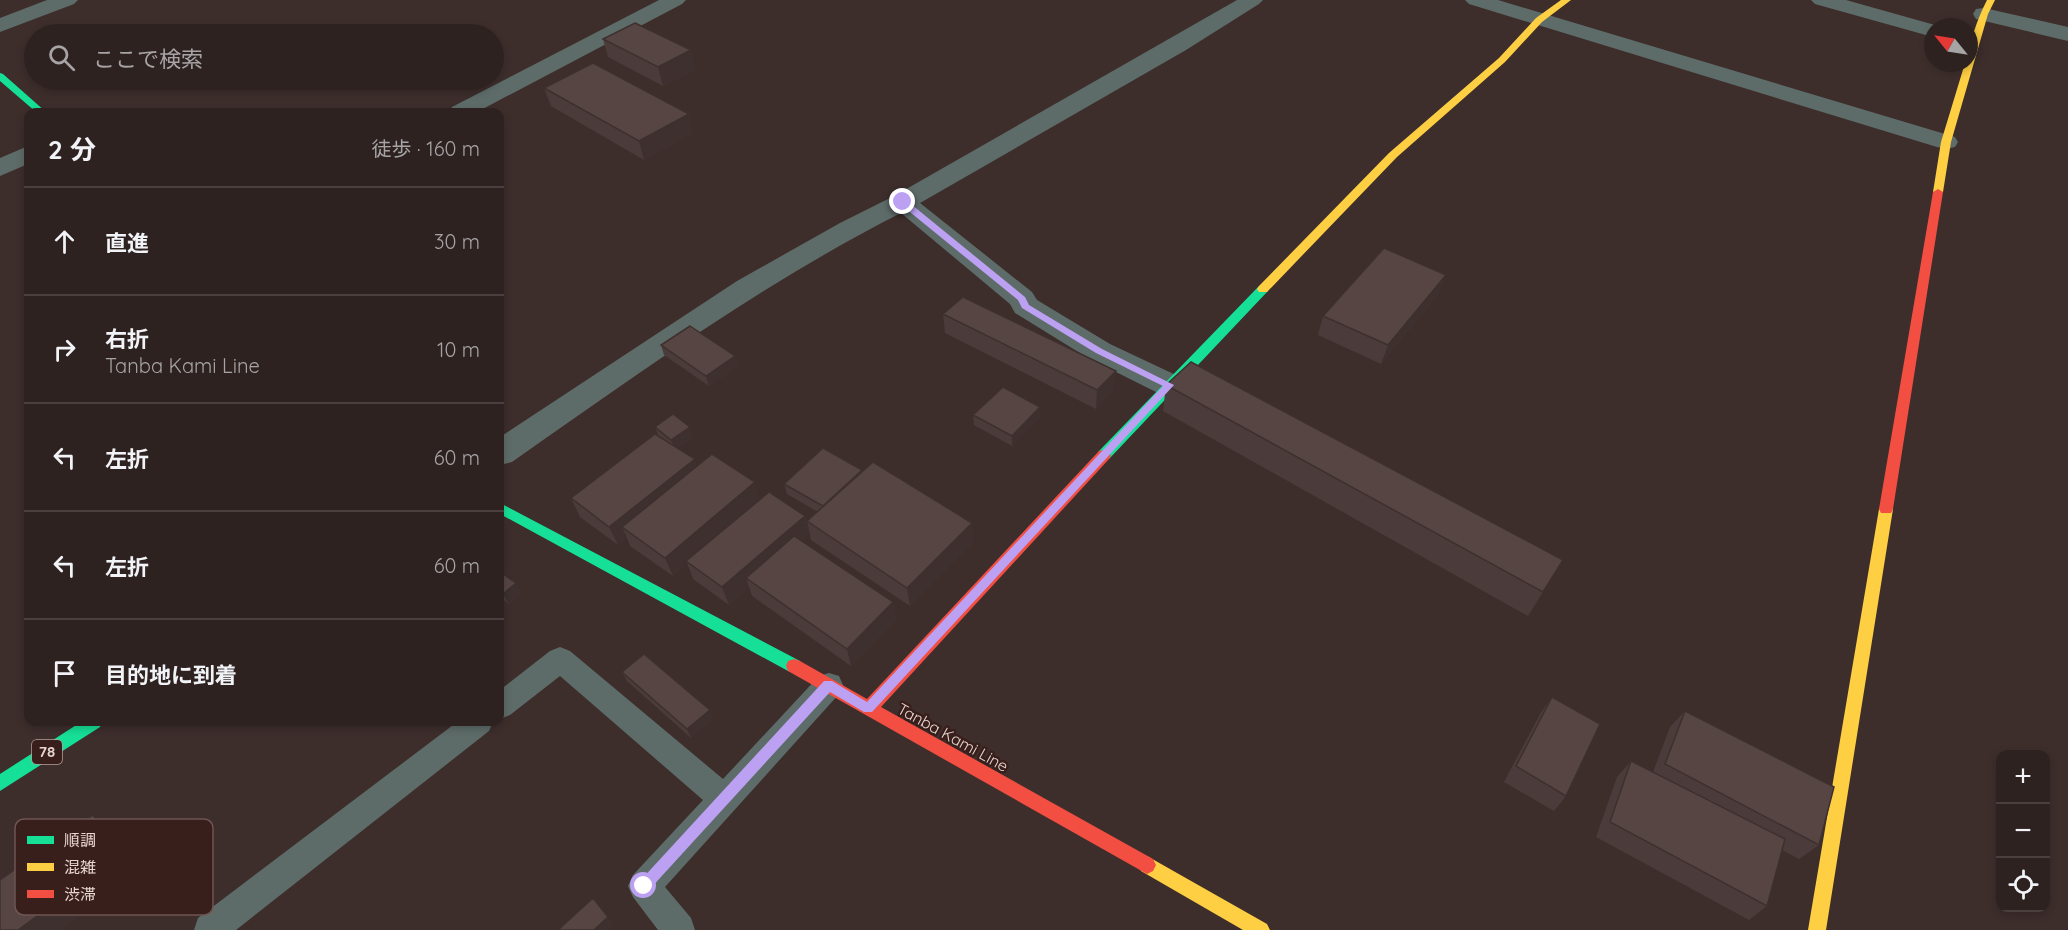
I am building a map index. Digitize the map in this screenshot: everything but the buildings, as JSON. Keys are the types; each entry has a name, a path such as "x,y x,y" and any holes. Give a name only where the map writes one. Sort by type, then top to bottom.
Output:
{"street":[{"path":"0,25 67,0"},
{"path":"504,89 675,0"},
{"path":"504,450 716,307 857,223 903,202 1179,45 1252,0"},
{"path":"1476,0 1946,141"},
{"path":"868,709 1169,385 1392,155 1502,60 1539,20 1567,0"},
{"path":"1822,0 1924,28"},
{"path":"1978,28 1988,7 2068,34"},
{"path":"1817,930 1946,141 1964,72"},
{"path":"0,76 36,108"},
{"path":"468,108 502,90"},
{"path":"0,168 24,156"},
{"path":"903,202 1022,299 1025,306 1099,351 1169,385"},
{"name":"Tanba Kami Line","path":"504,510 828,685 1261,930"},
{"name":"78","path":"0,783 88,726"}],"lane":[{"path":"504,703 560,659 724,799"},
{"path":"679,930 644,886 828,685"},
{"path":"210,930 474,726"}],"traffic: fast":[{"path":"0,76 36,108"},
{"path":"1104,455 1263,289"},
{"path":"504,510 794,666"},
{"path":"0,783 88,726"}],"traffic: slow":[{"path":"1263,289 1393,155 1502,60 1539,20 1567,0"},
{"path":"1938,192 1946,142 1984,14 1991,0"},
{"path":"1817,930 1886,509"},
{"path":"1147,865 1261,930"}],"traffic: jam":[{"path":"1886,509 1938,192"},
{"path":"868,709 1104,455"},
{"path":"794,666 1147,865"}],"route":[{"path":"644,886 828,685 868,709 1169,385 1099,351 1025,306 1022,299 903,202"}]}
